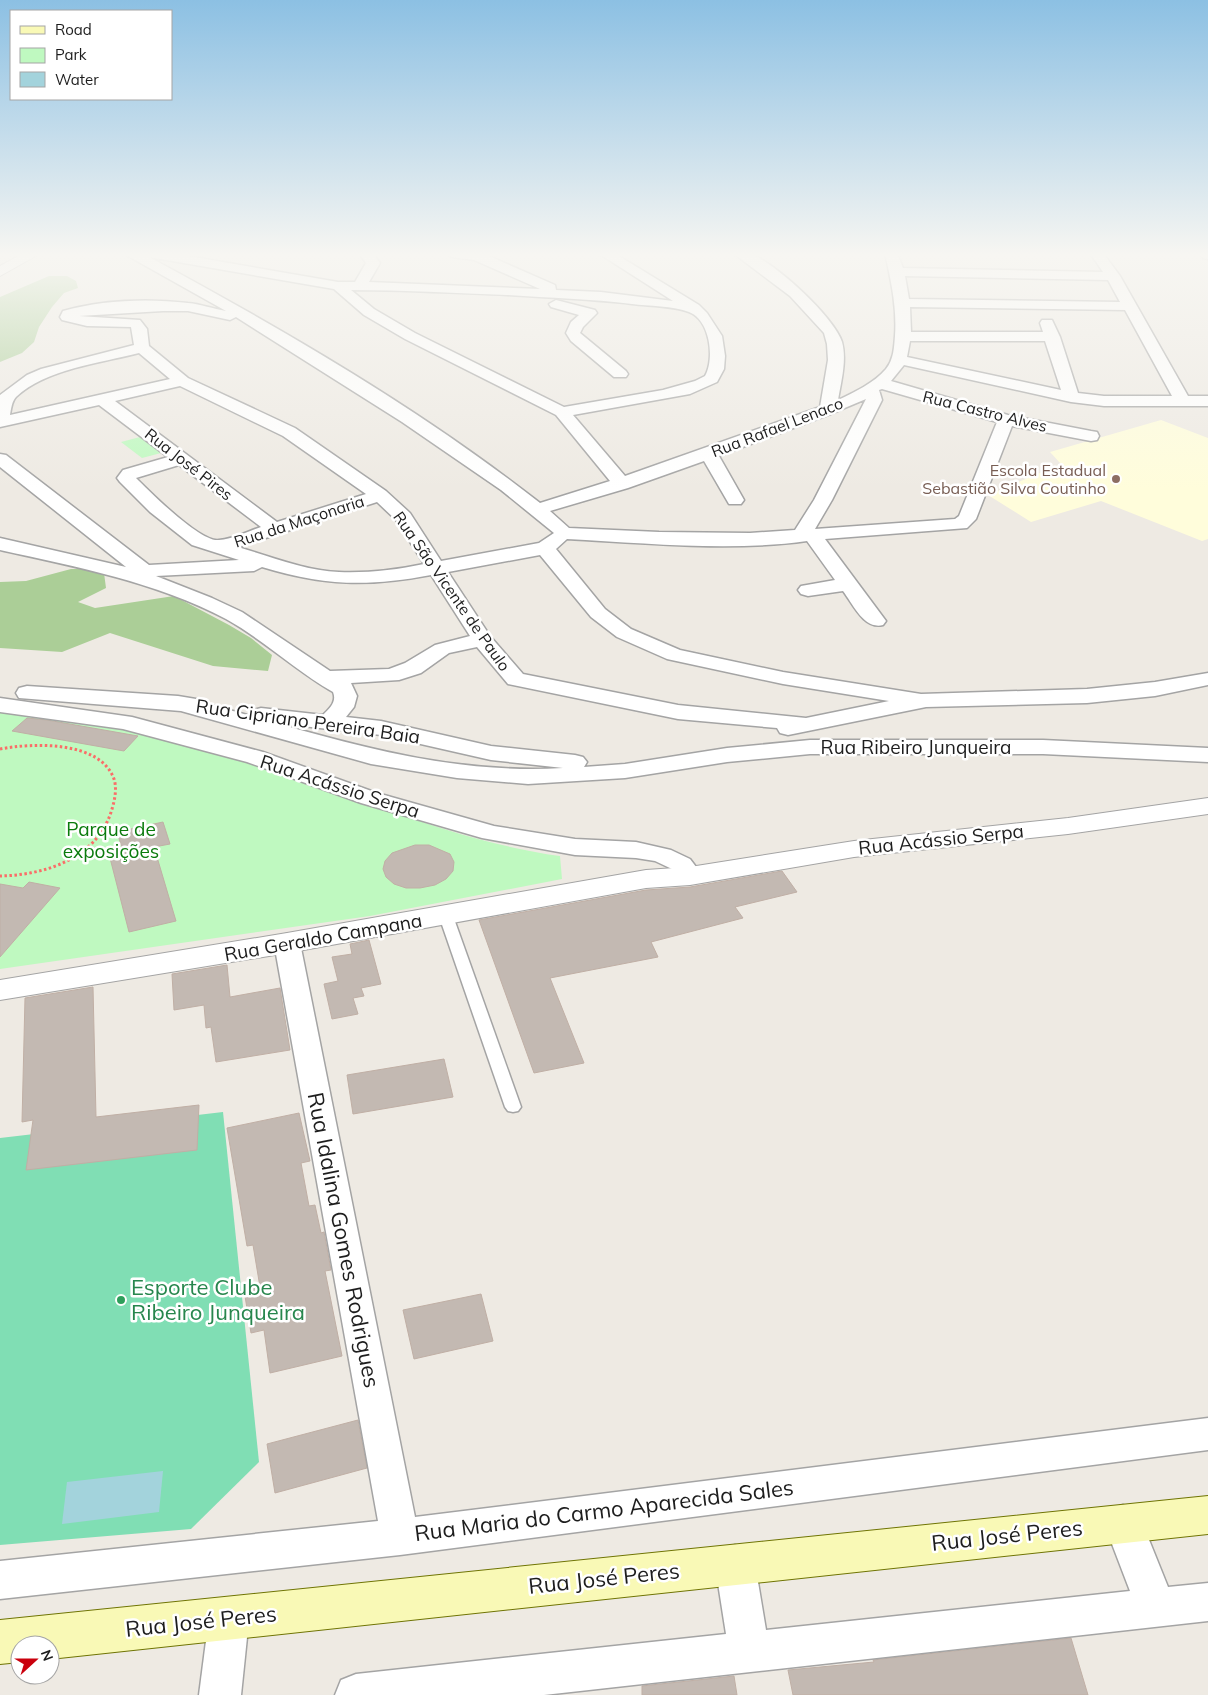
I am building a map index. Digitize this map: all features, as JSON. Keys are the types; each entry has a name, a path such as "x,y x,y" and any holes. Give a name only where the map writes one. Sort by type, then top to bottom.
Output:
{"main road":[{"name":"Rua José Peres","path":"0,1642 1208,1515"}],"street":[{"path":"140,332 142,348 47,372 33,378 7,396 0,421 103,400 182,381"},
{"path":"272,332 330,366 400,411 539,509 564,533 659,538 750,539 960,524 968,519 1006,420"},
{"path":"404,332 562,412 622,484"},
{"path":"573,332 576,338 620,374"},
{"path":"562,412 678,392 697,386 712,378 717,367 717,346 714,332"},
{"path":"828,409 836,357 836,343 830,332"},
{"path":"902,332 900,360 1071,397 1104,401 1208,401"},
{"path":"1051,332 1071,397"},
{"path":"1145,332 1183,401"},
{"path":"902,336 1053,337"},
{"name":"Rua São Vicente de Paulo","path":"142,348 182,381 289,432 380,495 403,517 482,639 510,674 522,681 565,688 678,712 804,724"},
{"name":"Rua Rafael Lenaco","path":"539,509 622,484 709,454 828,409 876,386 900,360"},
{"path":"807,536 823,500 874,400 876,386"},
{"name":"Rua Castro Alves","path":"876,386 1006,420 1091,436"},
{"name":"Rua José Pires","path":"103,400 275,529"},
{"path":"709,454 735,500"},
{"path":"181,459 129,474 126,478 156,508 199,540 276,565 337,578 368,578 545,548 564,533"},
{"path":"0,460 77,521 136,572 212,566 276,565"},
{"name":"Rua da Maçonaria","path":"218,547 380,495"},
{"path":"807,536 876,621"},
{"path":"0,544 136,572 246,623 323,678 343,688 346,696 343,706 330,721"},
{"path":"545,548 598,613 624,633 674,655 783,678 865,689 926,700"},
{"path":"808,590 847,584"},
{"path":"323,678 391,675 413,668 442,649 482,639"},
{"path":"624,766 804,724 926,700 1087,696 1155,689 1208,680"},
{"path":"0,692 178,703"},
{"name":"Rua Cipriano Pereira Baia","path":"178,703 390,730 491,752 568,762 624,766"},
{"name":"Rua Cipriano Pereira Baia","path":"178,703 371,757 457,771 528,777 624,766"},
{"name":"Rua Acássio Serpa","path":"0,705 124,722 255,758 369,798 491,833 575,846 636,850 662,855 685,870 965,835 1066,819 1208,791"},
{"name":"Rua Ribeiro Junqueira","path":"624,766 726,754 810,747 1043,747 1208,755"},
{"name":"Rua Acássio Serpa","path":"1066,819 1208,806"},
{"name":"Rua Geraldo Campana","path":"0,990 446,916 685,870"},
{"name":"Rua Idalina Gomes Rodrigues","path":"287,943 400,1536"},
{"name":"Rua Maria do Carmo Aparecida Sales","path":"0,1580 400,1536 1208,1434"},
{"path":"1123,1523 1157,1609"},
{"path":"735,1564 750,1652"},
{"path":"356,1695 1208,1602"},
{"path":"220,1695 229,1618"}],"lane":[{"path":"446,916 513,1106"}],"path":[{"path":"0,748 14,745 51,744 76,749 99,762 113,775 115,790 112,814 102,832 79,856 50,868 14,876 0,876"}],"shaded area":[{"name":"Escola Estadual Sebastião Silva Coutinho","path":"1161,420 1208,438 1208,539 1202,541 1101,501 1031,522 988,495 1061,464 1050,452"}],"green space":[{"path":"0,332 37,332 34,342 22,353 0,362"},
{"path":"140,437 161,453 142,458 121,442"},
{"path":"71,569 89,569 104,573 106,588 78,602 95,608 174,596 251,638 272,655 268,671 213,666 110,633 62,652 0,648 0,582 26,581"},
{"name":"Parque de exposições","path":"0,708 157,736 248,761 441,828 520,849 560,856 562,879 370,916 0,969"},
{"name":"Esporte Clube Ribeiro Junqueira","path":"223,1112 259,1462 191,1529 0,1545 0,1138"}],"water":[{"path":"163,1471 159,1512 62,1524 67,1482"}],"building":[{"path":"27,718 138,736 124,751 12,731"},
{"path":"163,822 170,844 154,847 176,921 129,932 110,858 124,855 117,832"},
{"path":"415,845 429,845 450,854 454,862 453,871 446,879 435,885 406,888 394,884 386,877 383,869 385,861 392,853"},
{"path":"782,871 797,892 735,907 743,918 651,942 658,957 550,978 584,1063 534,1073 479,920 646,890 690,887"},
{"path":"29,882 60,888 0,957 0,884 23,888"},
{"path":"369,940 381,984 361,988 364,996 353,998 358,1014 332,1019 324,984 338,981 332,957 352,954 350,944"},
{"path":"227,965 230,997 280,988 290,1050 216,1062 211,1027 206,1028 204,1005 174,1010 172,974"},
{"path":"93,987 96,1117 199,1105 197,1150 26,1170 33,1120 22,1122 25,998"},
{"path":"444,1059 453,1097 353,1114 347,1075"},
{"path":"299,1113 310,1161 301,1163 309,1206 315,1205 321,1233 324,1232 331,1270 325,1271 342,1356 270,1373 264,1330 251,1333 244,1290 260,1287 253,1245 247,1246 227,1128"},
{"path":"481,1294 493,1341 414,1359 403,1310"},
{"path":"358,1420 367,1468 275,1493 267,1444"},
{"path":"1071,1638 1088,1695 793,1695 788,1670 874,1662 873,1660"},
{"path":"734,1676 737,1695 642,1695 642,1686"}],"place":[{"name":"Escola Estadual Sebastião Silva Coutinho","path":"1116,479"},
{"name":"Esporte Clube Ribeiro Junqueira","path":"121,1300"}]}
